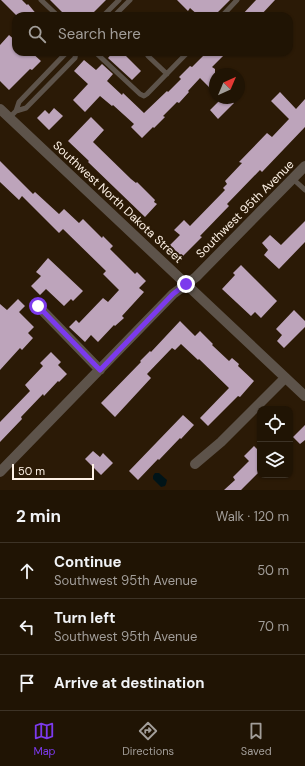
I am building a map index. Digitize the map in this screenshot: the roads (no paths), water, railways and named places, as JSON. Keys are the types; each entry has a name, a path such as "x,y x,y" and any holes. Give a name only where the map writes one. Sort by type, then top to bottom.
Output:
{"street":[{"name":"Southwest North Dakota Street","path":"0,109 12,115 102,204 305,396"},
{"name":"Southwest 95th Avenue","path":"0,472 173,294 196,277 305,166"},
{"path":"38,306 100,370"},
{"path":"195,464 221,442 285,378"}],"lane":[{"path":"41,0 54,12"},
{"path":"107,12 118,0"},
{"path":"118,12 130,0"},
{"path":"226,12 237,0"},
{"path":"12,115 19,102 63,56"},
{"path":"12,115 26,108 75,56"},
{"path":"99,56 144,96 184,56"},
{"path":"148,56 167,74"},
{"path":"293,178 305,190"}]}
